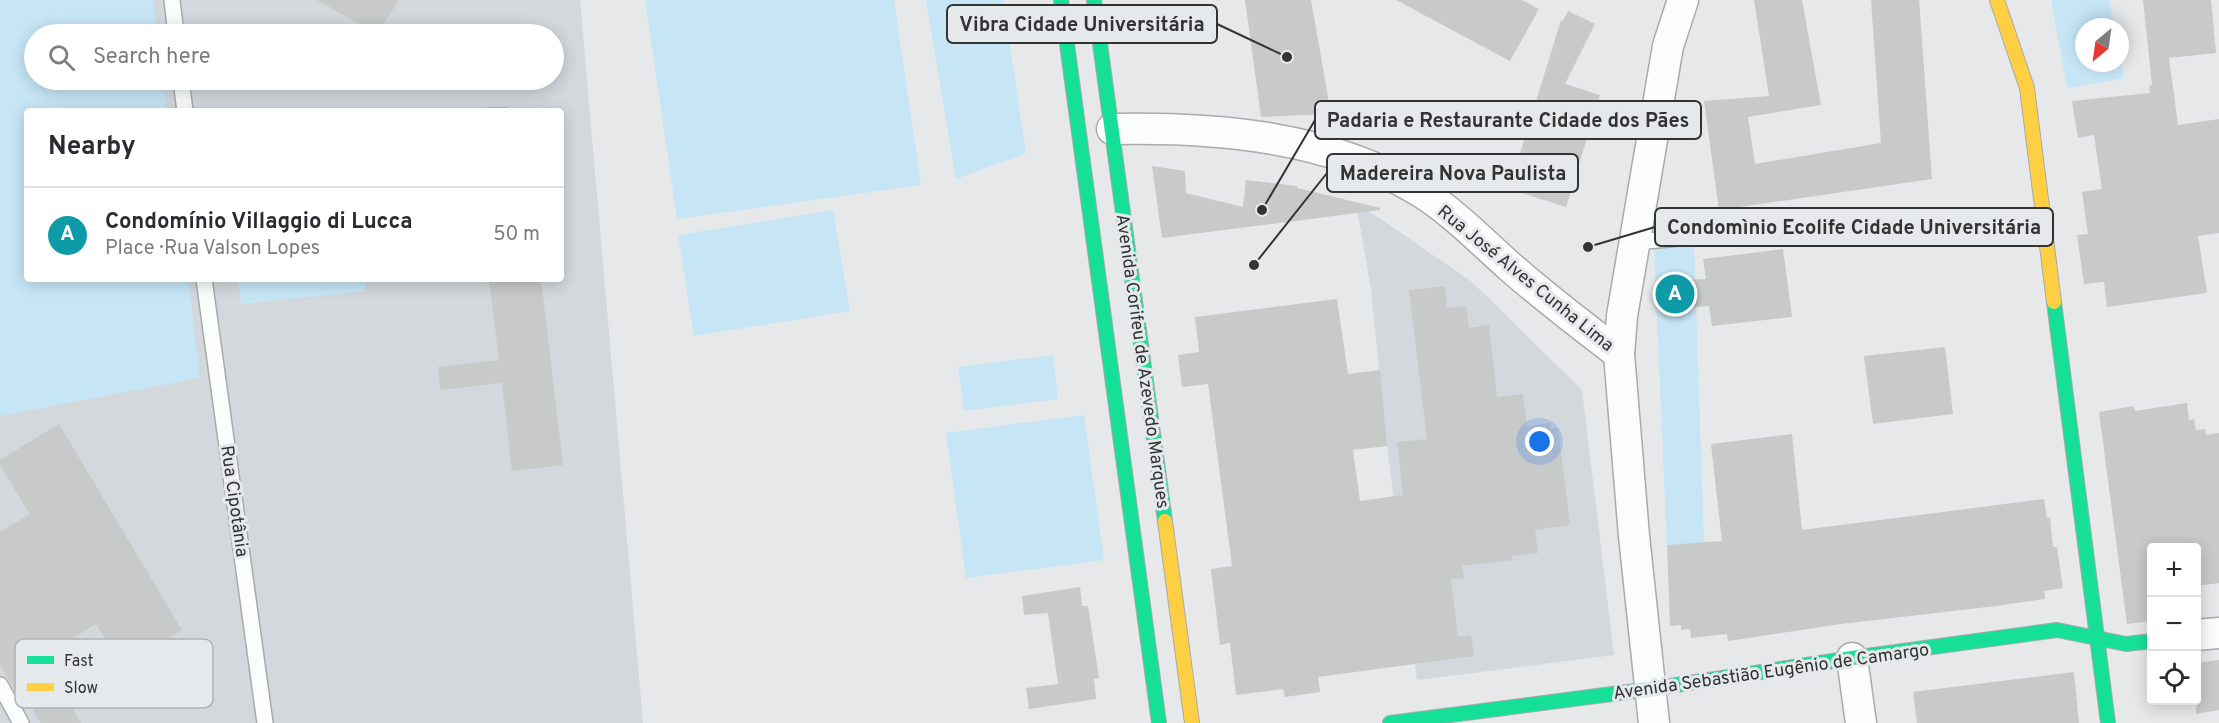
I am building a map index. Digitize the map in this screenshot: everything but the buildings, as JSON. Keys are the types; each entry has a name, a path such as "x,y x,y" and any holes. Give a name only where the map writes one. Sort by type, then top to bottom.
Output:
{"street":[{"name":"Avenida Corifeu de Azevedo Marques","path":"1061,0 1159,723"},
{"name":"Avenida Corifeu de Azevedo Marques","path":"1094,0 1104,126 1192,723"},
{"path":"1619,354 1622,316 1668,46 1683,0"},
{"path":"1996,0 2027,88 2108,723"},
{"name":"Rua José Alves Cunha Lima","path":"1104,126 1239,135 1301,146 1366,163 1421,193 1466,227 1563,312 1619,354 1634,536 1654,723"},
{"name":"Avenida Sebastião Eugênio de Camargo","path":"1390,723 1488,717 1852,658 2057,630 2126,644 2147,641"},
{"path":"2201,635 2219,633"},
{"path":"1852,658 1861,723"}],"lane":[{"path":"172,0 175,24"},
{"path":"183,90 185,108"},
{"path":"1636,242 1744,232 1881,229"},
{"name":"Rua Cipotânia","path":"204,282 265,723"},
{"path":"0,685 21,723"}],"shaded area":[{"path":"0,0 580,0 643,723 0,723"},
{"path":"0,0 153,0 157,24 24,24 24,90 164,90 167,108 24,108 24,282 188,282 200,378 0,416"},
{"path":"645,0 894,0 921,185 677,219"},
{"path":"926,0 1003,0 1026,153 956,179"},
{"path":"2051,0 2109,0 2112,18 2075,18 2075,72 2123,72 2124,78 2067,88"},
{"path":"1356,202 1472,282 1582,390 1614,655 1417,680 1387,446 1371,290"},
{"path":"833,210 850,311 694,336 678,235"},
{"path":"1693,219 1704,543 1667,547 1653,225"},
{"path":"238,282 364,282 366,291 241,304"},
{"path":"1053,355 1058,399 964,411 958,367"},
{"path":"1084,415 1104,560 966,578 946,433"}],"traffic: fast":[{"path":"1061,0 1159,723"},
{"path":"1094,0 1165,521"},
{"path":"2054,302 2108,723"},
{"path":"1390,723 1650,689 2057,630 2126,644 2147,642"}],"traffic: slow":[{"path":"1997,0 2027,88 2054,302"},
{"path":"1165,521 1192,723"}],"place":[{"name":"Vibra Cidade Universitária","path":"1287,57"},
{"name":"Padaria e Restaurante Cidade dos Pães","path":"1262,210"},
{"name":"Condomìnio Ecolife Cidade Universitária","path":"1588,247"},
{"name":"Madereira Nova Paulista","path":"1254,265"},
{"name":"Condomínio Villaggio di Lucca","path":"1675,294"}]}
